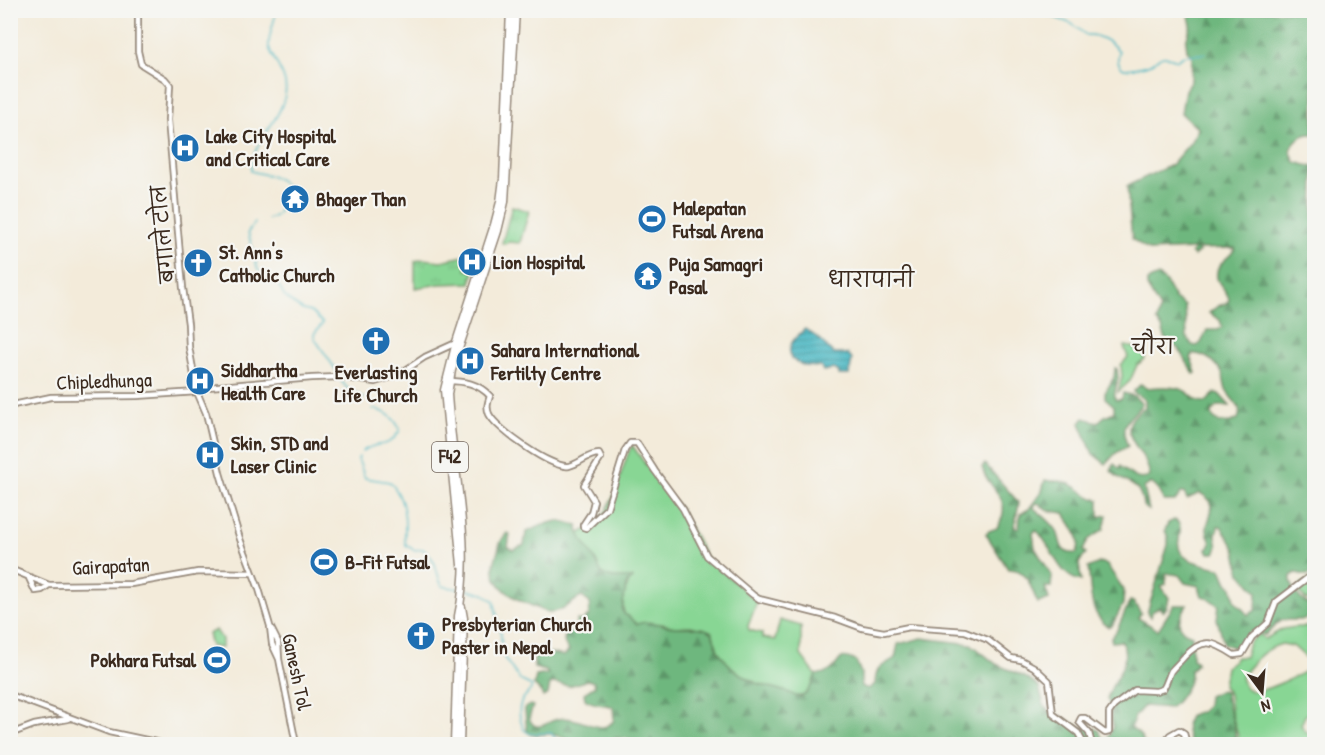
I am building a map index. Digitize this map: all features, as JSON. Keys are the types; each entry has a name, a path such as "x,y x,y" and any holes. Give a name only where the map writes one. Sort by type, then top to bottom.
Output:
{"highway":[{"name":"F42","path":"454,744 458,616 462,574 444,411 448,381 458,342 500,202 510,10"},
{"name":"F42","path":"458,342 498,231 505,202 516,10"},
{"name":"F42","path":"460,604 464,618 460,744"}],"main road":[{"name":"बगाले टोल","path":"138,10 138,58 143,67 165,79 170,85 168,120 171,165 189,347 196,390 206,413 228,502 252,573"},
{"name":"Chipledhunga","path":"12,404 51,397 137,396 331,377 375,382 398,375 425,357 458,342"},
{"path":"10,356 12,404"},
{"path":"448,381 457,380 480,386 490,396 487,407 490,416 529,450 551,463 568,466 593,454 599,454 601,458 584,485 594,501 591,513 583,527 586,528 593,523 607,508 625,450 630,443 637,443 683,509 707,556 753,595 759,599 835,618 862,628 884,632 909,627 965,631 988,640 1011,658 1034,667 1049,681 1053,714 1078,733 1084,744"},
{"name":"Gairapatan","path":"10,571 49,585 131,584 198,572 252,573"},
{"name":"Ganesh Tol","path":"252,573 270,626 272,644 279,659 296,744"},
{"path":"1092,744 1089,733 1079,722 1081,718 1108,733 1110,731 1109,713 1114,706 1135,690 1163,689 1172,671 1193,648 1204,643 1222,646 1234,655 1242,654 1259,628 1268,623 1276,602 1314,573"},
{"path":"29,577 35,591 42,590 49,585"},
{"path":"10,694 119,735 165,744"},
{"path":"10,734 34,725 70,718"},
{"path":"1163,744 1170,735 1182,730 1187,744"}],"green space":[{"path":"1188,11 1314,11 1314,134 1299,138 1290,150 1295,162 1314,167 1314,569 1311,574 1296,573 1291,576 1291,579 1299,597 1314,606 1314,620 1310,617 1301,620 1282,620 1265,635 1255,630 1251,631 1238,649 1224,644 1217,619 1219,606 1202,596 1199,586 1185,583 1179,575 1166,573 1166,584 1161,586 1169,598 1163,612 1159,607 1152,612 1151,617 1147,613 1168,545 1165,530 1168,523 1174,520 1180,528 1181,553 1192,561 1221,569 1227,583 1232,587 1235,601 1248,615 1256,610 1257,592 1240,572 1236,550 1221,526 1218,526 1216,534 1217,550 1215,553 1209,553 1207,549 1211,544 1207,533 1212,510 1210,501 1200,493 1187,499 1184,493 1181,493 1175,501 1164,501 1151,483 1144,488 1149,510 1143,506 1142,498 1135,487 1111,471 1114,464 1138,478 1150,476 1147,465 1129,432 1134,416 1145,407 1145,400 1133,392 1141,384 1146,388 1181,389 1202,402 1206,402 1215,393 1219,394 1230,406 1217,406 1212,413 1213,418 1222,422 1235,421 1239,414 1238,407 1228,394 1222,373 1216,364 1205,357 1193,354 1191,358 1196,373 1194,374 1179,349 1166,340 1157,321 1160,309 1147,287 1147,281 1158,276 1165,281 1175,299 1185,306 1187,337 1192,345 1197,346 1201,343 1207,330 1218,330 1222,327 1220,320 1209,313 1229,300 1218,281 1217,273 1220,264 1235,248 1198,249 1199,252 1194,256 1191,253 1195,249 1150,251 1132,239 1127,186 1171,165 1190,143 1198,129 1181,113 1185,90 1191,81 1192,56 1187,50 1186,41 1191,25"},
{"path":"512,206 529,211 520,243 505,244 502,243"},
{"path":"469,255 466,270 474,271 471,283 415,288 415,261 423,259 441,261"},
{"path":"1125,346 1143,349 1145,359 1137,365 1130,381 1118,392 1122,377 1121,365 1128,357"},
{"path":"1115,368 1118,378 1114,397 1117,400 1122,399 1123,393 1134,396 1142,404 1124,426 1128,446 1116,453 1106,464 1093,454 1080,423 1084,418 1098,422 1114,412 1114,406 1105,398 1105,393 1114,377"},
{"path":"632,445 664,491 680,509 706,557 757,602 748,626 749,630 762,633 762,638 775,640 780,620 801,626 801,655 816,675 807,693 800,697 795,696 756,683 742,675 730,666 718,651 712,632 691,626 637,624 625,615 624,596 632,579 611,578 600,572 578,534 601,518 608,507"},
{"path":"985,464 1019,503 1014,527 1019,528 1020,514 1029,509 1042,491 1045,480 1062,481 1099,500 1099,517 1107,515 1104,529 1088,540 1083,551 1086,553 1079,563 1081,581 1073,578 1060,567 1036,530 1033,533 1035,548 1052,576 1051,587 1045,587 1049,599 1038,603 1025,576 1008,569 986,534 997,528 1003,509 1002,501 982,467","holes":["1039,503 1046,510 1064,513 1078,537 1077,553 1070,553 1063,549 1055,528 1034,508 1035,504"]},
{"path":"558,521 577,525 602,573 614,578 632,578 626,585 622,610 637,624 653,623 708,630 712,632 718,651 730,666 756,683 795,696 800,697 807,693 816,675 831,670 843,658 856,661 861,673 861,686 868,689 875,684 878,670 895,658 898,644 922,638 971,644 996,664 1025,677 1039,687 1044,706 1052,712 1082,728 1099,730 1103,739 1108,739 1113,726 1110,712 1112,709 1107,699 1125,658 1122,641 1112,642 1111,638 1130,601 1141,613 1138,618 1158,630 1174,605 1187,605 1179,623 1182,630 1192,635 1192,659 1197,664 1190,671 1189,681 1184,691 1170,708 1144,706 1135,716 1131,728 1139,734 1145,744 635,744 632,739 615,738 603,744 581,744 552,734 532,735 527,731 525,711 525,708 530,705 533,706 529,718 536,726 542,726 561,718 602,727 614,720 613,707 591,703 585,699 584,693 595,686 594,682 588,680 569,686 553,683 550,685 548,694 543,697 534,685 536,676 548,674 546,671 534,668 534,658 549,653 564,656 569,651 564,637 567,631 575,629 577,620 581,621 589,616 590,603 582,597 558,611 544,611 513,597 501,587 494,573 500,544 507,533 510,534 508,547 513,550 524,545 526,532"},
{"path":"1101,562 1107,565 1124,590 1123,604 1112,626 1109,627 1097,615 1094,608 1088,568"},
{"path":"1314,576 1314,602 1305,599 1297,590 1301,584"},
{"path":"1314,627 1314,665 1314,709 1305,716 1301,725 1305,731 1314,736 1314,744 1228,744 1234,742 1238,736 1229,694 1223,686 1226,667 1236,657 1245,657 1249,643 1259,634 1265,639 1283,629","holes":["1282,644 1293,646 1314,665 1284,682 1257,691 1244,686 1241,677 1254,661 1275,646"]},
{"path":"216,630 222,639 222,648 211,646 208,634"},
{"path":"1221,690 1226,693 1235,738 1222,744 1190,744 1186,728 1190,715 1201,712 1207,705 1208,696"}],"water":[{"path":"805,329 834,354 848,354 852,360 849,375 839,375 839,372 834,369 823,371 821,367 805,366 791,359 791,346"}],"waterway":[{"path":"268,219 274,217 289,200 288,192 282,181 251,171 252,161 260,142 278,114 285,95 285,82 269,47 277,10"},
{"path":"1035,10 1072,24 1086,35 1100,37 1108,42 1119,51 1119,63 1124,69 1147,65 1162,56 1177,60 1185,55 1205,54"},
{"path":"255,223 248,232 258,270 279,286 284,296 292,303 311,312 323,323 314,334 315,339 338,373"},
{"path":"341,381 348,389 364,398"},
{"path":"362,452 391,441 400,430 390,416 373,409"},
{"path":"359,457 365,478 390,482 397,492 402,502 406,545 414,550 423,549 432,558 442,586 459,589"},
{"path":"464,589 484,594 494,601 501,635 502,655 520,680 532,686 520,706 520,719 524,730 530,734 551,733 559,744"}],"place":[{"name":"Lake City Hospital and Critical Care","path":"185,148"},
{"name":"Bhager Than","path":"295,199"},
{"name":"Malepatan Futsal Arena","path":"652,219"},
{"name":"Lion Hospital","path":"472,262"},
{"name":"St. Ann's Catholic Church","path":"198,263"},
{"name":"Puja Samagri Pasal","path":"648,276"},
{"name":"Everlasting Life Church","path":"376,341"},
{"name":"Sahara International Fertilty Centre","path":"470,361"},
{"name":"Siddhartha Health Care","path":"200,381"},
{"name":"Skin, STD and Laser Clinic","path":"210,455"},
{"name":"B-Fit Futsal","path":"324,562"},
{"name":"Presbyterian Church Paster in Nepal","path":"421,636"},
{"name":"Pokhara Futsal","path":"217,660"}],"district":[{"name":"धारापानी","path":"871,280"},
{"name":"चौरा","path":"1153,347"}]}
